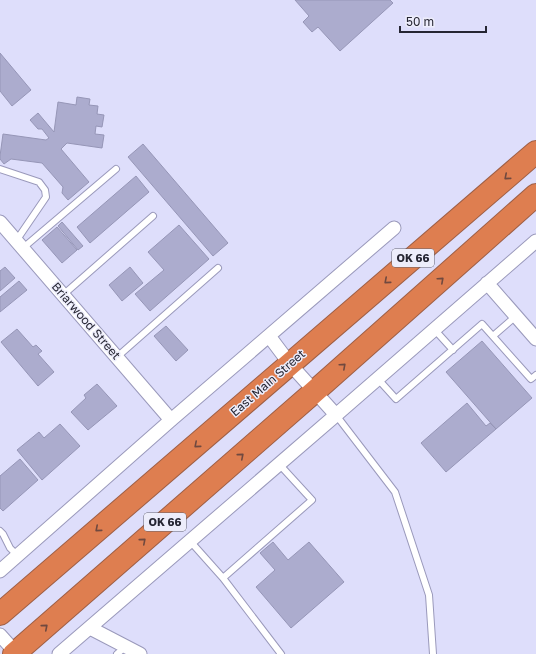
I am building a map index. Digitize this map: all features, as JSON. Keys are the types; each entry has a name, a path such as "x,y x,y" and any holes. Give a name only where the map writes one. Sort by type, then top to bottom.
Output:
{"highway":[{"name":"East Main Street","path":"0,614 536,152"},
{"name":"OK 66","path":"16,653 536,195"}],"street":[{"name":"Briarwood Street","path":"0,223 171,420"},
{"path":"0,571 171,420 394,228"},
{"path":"59,654 536,241"},
{"path":"487,283 536,339"},
{"path":"269,336 290,364 336,415"},
{"path":"90,628 121,650 140,654"},
{"path":"0,635 16,653"}],"lane":[{"path":"0,169 39,182 45,190 46,197 19,244"},
{"path":"19,244 116,169"},
{"path":"63,295 153,216"},
{"path":"117,357 218,268"},
{"path":"493,336 516,316"},
{"path":"378,378 396,399 482,324 531,379 536,375"},
{"path":"434,329 453,350"},
{"path":"336,415 395,492 429,595 433,654"},
{"path":"223,578 312,500 279,464"},
{"path":"1,533 10,548 18,556"},
{"path":"190,540 223,578 281,654"}],"building":[{"path":"295,0 390,0 393,3 340,51 318,27 312,32 303,22 309,16"},
{"path":"0,53 31,90 12,106 0,91"},
{"path":"77,97 90,99 89,105 98,106 97,114 104,115 102,127 96,126 95,134 104,135 102,148 67,143 61,149 89,182 68,200 62,193 63,187 42,163 11,159 4,164 0,159 0,156 3,134 46,140 49,138 42,129 38,129 30,120 38,113 54,132 58,102 76,105"},
{"path":"143,144 228,243 213,256 128,157"},
{"path":"136,176 149,192 90,243 77,227"},
{"path":"62,222 83,246 78,250 58,226"},
{"path":"179,225 209,259 150,311 135,294 164,270 148,252"},
{"path":"57,227 77,250 62,263 42,240"},
{"path":"5,267 15,278 0,291 0,271"},
{"path":"130,267 143,283 122,301 109,285"},
{"path":"19,281 27,290 0,312 0,297"},
{"path":"166,326 188,350 176,361 154,336"},
{"path":"17,329 33,347 36,345 42,351 38,354 54,372 38,386 1,342"},
{"path":"482,341 532,398 496,429 446,372"},
{"path":"97,384 117,406 88,430 71,412 86,398 84,395"},
{"path":"467,403 486,426 490,423 496,429 446,472 421,443"},
{"path":"60,424 80,446 42,480 17,450 39,432 44,438"},
{"path":"20,459 38,480 3,511 0,508 0,476"},
{"path":"273,542 288,560 309,542 344,582 291,628 256,587 275,570 260,553"}]}
